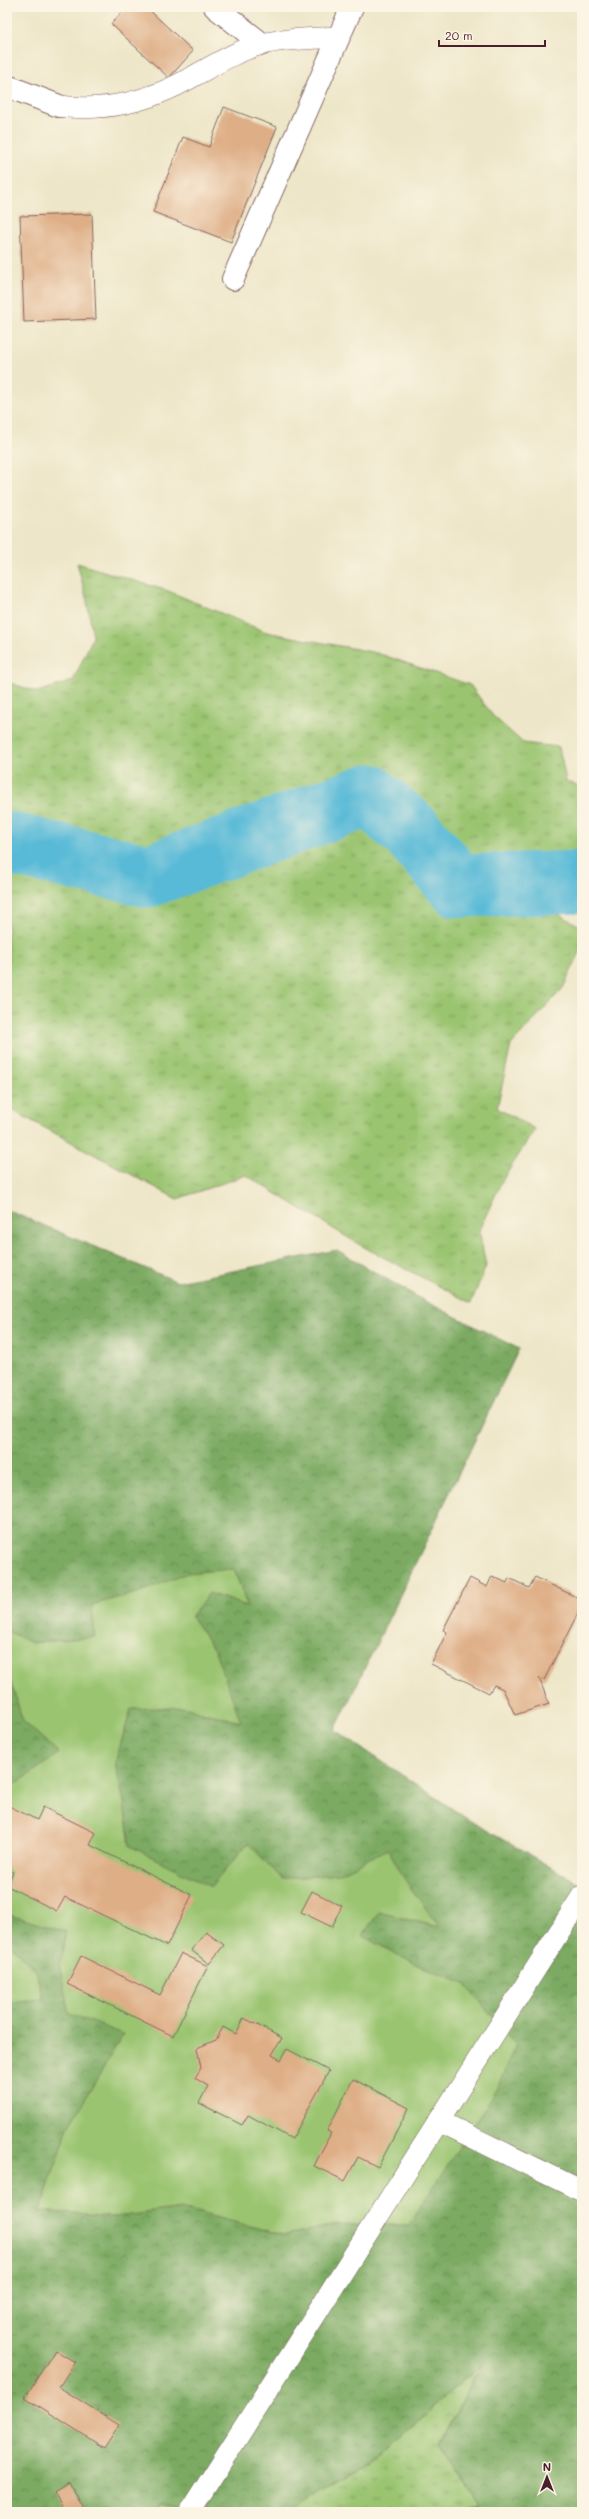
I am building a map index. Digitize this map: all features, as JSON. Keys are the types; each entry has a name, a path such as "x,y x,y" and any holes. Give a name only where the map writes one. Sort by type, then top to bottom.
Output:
{"street":[{"path":"215,7 262,44"},
{"path":"232,279 352,7"},
{"path":"7,86 59,106"}],"lane":[{"path":"59,106 79,108 124,106 169,89 228,57 262,44 292,40 338,37"},
{"path":"190,2512 582,1896"},
{"path":"439,2121 582,2191"}],"green space":[{"path":"77,563 168,591 266,632 377,653 470,685 493,716 523,743 559,747 566,781 582,788 582,848 549,909 582,927 582,948 563,988 511,1045 497,1108 535,1129 502,1181 479,1230 486,1266 471,1303 360,1245 246,1175 177,1199 8,1108 7,682 37,692 73,681 93,637 87,601"},
{"path":"7,1210 178,1282 337,1250 421,1299 519,1349 335,1730 469,1820 582,1885 582,2512 461,2512 480,2507 439,2445 482,2364 388,2448 302,2500 289,2512 183,2512 161,2502 154,2512 7,2512 7,2002 43,1999 36,1971 7,1941 7,1914 66,1932 60,1967 123,2034 69,2127 40,2211 115,2217 181,2208 284,2235 337,2225 409,2225 464,1983 415,1964 362,1936 379,1912 438,1927 405,1880 388,1849 339,1874 282,1879 248,1843 211,1887 130,1846 124,1803 115,1763 131,1709 183,1707 240,1722 215,1651 191,1616 209,1593 247,1606 234,1569 92,1605 95,1637 32,1643 7,1631"},
{"path":"234,1569 247,1606 209,1593 191,1616 215,1651 241,1722 183,1707 131,1709 115,1763 124,1803 130,1846 211,1887 248,1843 282,1879 339,1874 388,1849 405,1880 439,1927 379,1912 362,1936 415,1964 464,1983 516,2044 497,2088 409,2225 337,2225 284,2235 181,2208 115,2217 40,2211 69,2127 123,2034 69,2013 60,1967 66,1932 7,1914 7,1787 22,1780 59,1753 23,1721 10,1679 7,1676 7,1631 32,1643 95,1637 92,1605 140,1592 188,1573"},
{"path":"7,1676 10,1679 23,1721 59,1753 22,1780 7,1787"},
{"path":"7,1941 36,1971 43,1999 7,2002"},
{"path":"483,2362 439,2445 480,2507 461,2512 289,2512 302,2500 388,2448"},
{"path":"161,2502 183,2512 154,2512"}],"building":[{"path":"127,7 146,7 193,51 169,78 111,24"},
{"path":"224,107 277,127 231,242 153,212 183,137 209,147"},
{"path":"92,214 96,319 24,322 20,216"},
{"path":"492,1576 507,1583 509,1578 529,1588 535,1577 582,1600 582,1605 544,1680 539,1678 549,1704 515,1715 503,1689 494,1685 489,1693 431,1664 447,1632 443,1630 470,1578 487,1587"},
{"path":"7,1805 37,1820 43,1807 96,1833 90,1845 192,1895 167,1946 65,1897 57,1911 7,1886 13,1872 7,1868"},
{"path":"312,1891 342,1906 332,1927 301,1912"},
{"path":"206,1932 224,1945 209,1964 191,1950"},
{"path":"181,1953 208,1966 173,2036 67,1984 81,1956 160,1995"},
{"path":"244,2018 282,2038 272,2055 281,2060 287,2049 329,2071 292,2139 248,2115 242,2125 199,2103 208,2086 195,2078 201,2068 197,2048 216,2040 223,2027 236,2034"},
{"path":"353,2079 409,2108 378,2167 358,2157 345,2181 314,2166 331,2133 327,2131"},
{"path":"55,2350 75,2362 59,2387 119,2425 104,2448 25,2397"},
{"path":"69,2484 85,2510 82,2512 66,2512 55,2493"}],"waterway":[{"path":"7,843 148,876 369,795 411,831 459,886 582,882"}]}
